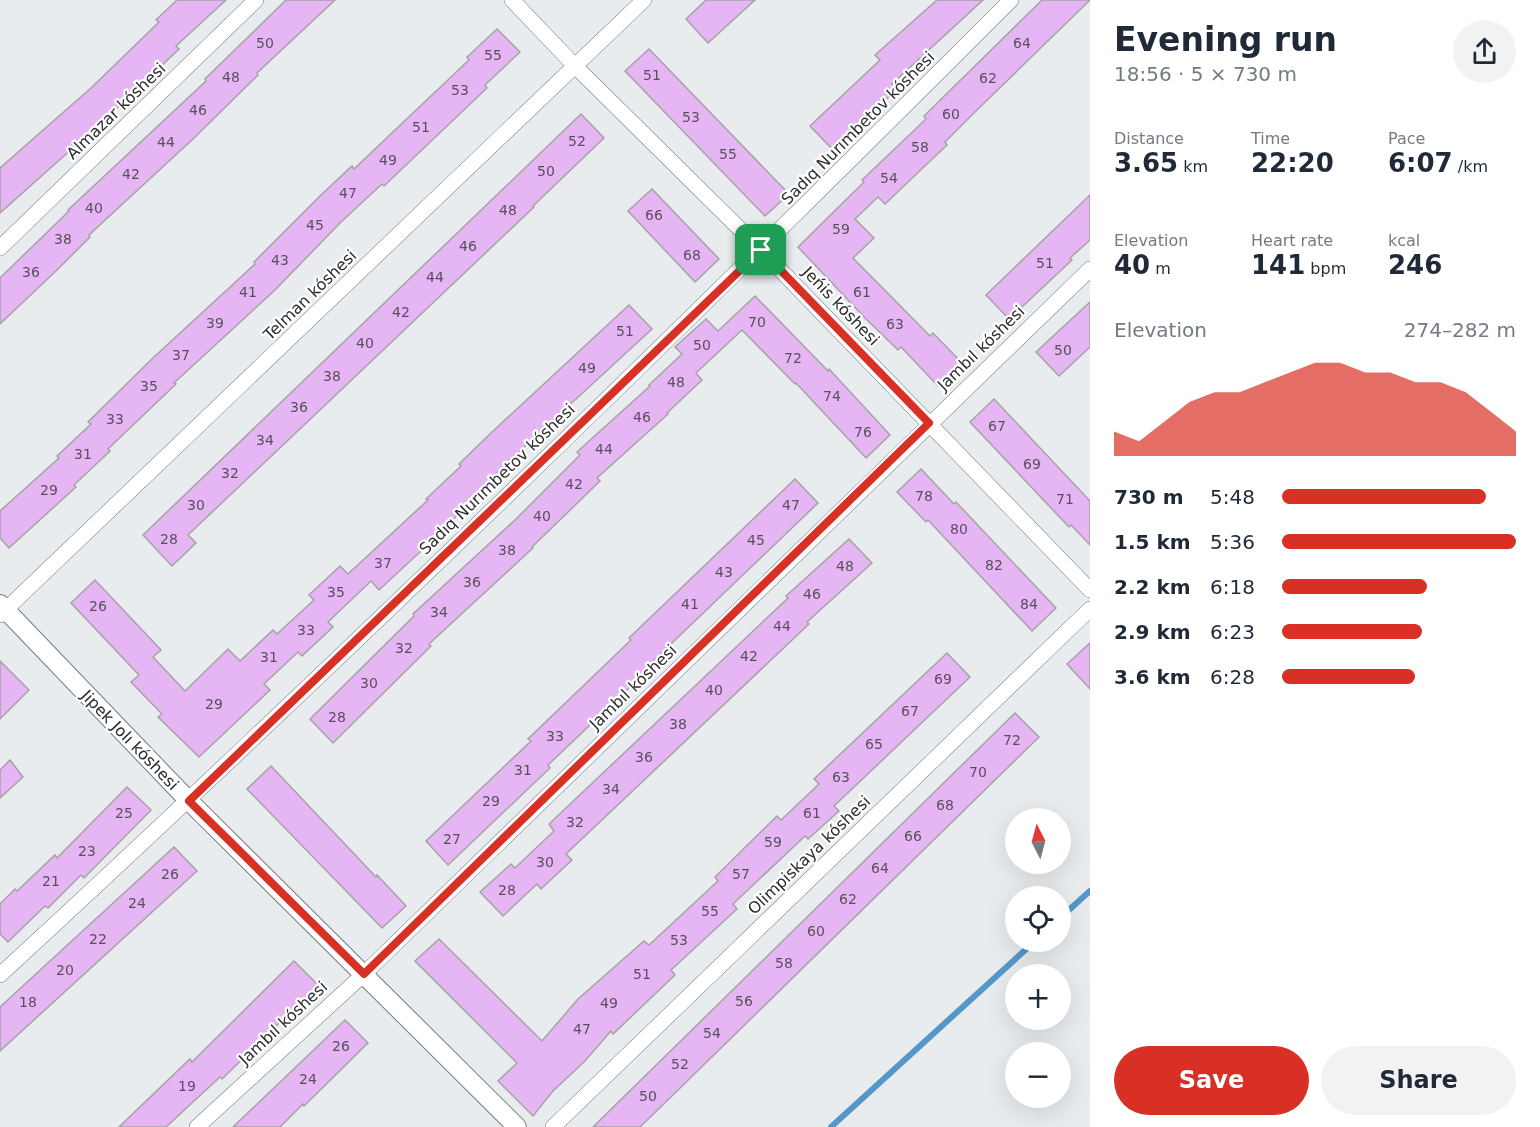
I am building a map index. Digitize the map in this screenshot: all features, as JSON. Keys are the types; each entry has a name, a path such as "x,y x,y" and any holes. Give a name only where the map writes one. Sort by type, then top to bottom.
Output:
{"street":[{"name":"Almazar kóshesi","path":"0,249 256,0"},
{"name":"Jeńis kóshesi","path":"512,0 761,250 1090,590"},
{"name":"Telman kóshesi","path":"2,610 644,0"},
{"name":"Sadıq Nurımbetov kóshesi","path":"0,975 189,801 761,250 1011,0"},
{"name":"Jambıl kóshesi","path":"197,1127 364,974 1090,268"},
{"name":"Olimpiskaya kóshesi","path":"553,1127 1090,609"},
{"name":"Jipek Jolı kóshesi","path":"2,610 189,801 517,1127"}],"building":[{"path":"177,0 226,0 176,46 179,49 111,114 0,213 0,168 91,88 159,22 156,20"},
{"path":"286,0 335,0 257,73 258,75 193,139 89,235 90,237 57,270 0,324 0,278 68,210 206,81 205,79"},
{"path":"706,0 755,0 708,43 686,19"},
{"path":"937,0 983,0 892,84 897,89 833,150 810,126 880,60 875,55"},
{"path":"1042,0 1090,0 945,142 947,145 885,204 878,197 855,219 874,238 853,258 930,336 933,333 962,363 938,386 901,347 898,350 865,318 798,247 864,182 862,180 926,119 924,116"},
{"path":"497,29 520,52 485,85 487,88 384,186 382,184 341,222 275,290 174,383 176,384 108,449 110,451 74,485 76,487 9,548 0,538 0,511 59,458 57,456 91,424 88,422 154,357 255,264 254,262 321,195 352,166 354,169 469,60 467,57"},
{"path":"649,49 789,194 765,216 625,71"},
{"path":"581,114 604,138 188,535 196,543 172,566 143,535"},
{"path":"652,189 719,259 695,282 628,211"},
{"path":"1090,195 1090,240 1009,319 986,295"},
{"path":"755,296 828,371 829,369 890,435 866,458 796,383 742,330 696,373 702,380 597,478 600,481 533,548 429,644 431,646 333,743 310,719 414,616 413,614 516,519 580,455 577,452 682,354 675,347 706,319 718,331"},
{"path":"1090,302 1090,347 1059,376 1036,352"},
{"path":"629,305 652,329 511,459 448,526 379,590 371,581 328,622 333,627 302,656 298,652 264,684 270,690 199,757 158,717 162,714 131,682 139,675 71,603 95,580 161,650 153,657 185,691 228,649 240,661 273,630 277,634 314,600 309,595 340,566 348,574 428,500 426,499 492,432"},
{"path":"994,399 1090,501 1090,545 1071,525 1069,527 970,422"},
{"path":"921,469 954,504 956,502 1056,608 1032,631 928,520 926,522 897,492"},
{"path":"795,479 818,503 648,666 650,668 548,765 550,768 448,865 426,841 531,741 528,739 631,640 629,638"},
{"path":"849,539 872,563 807,622 809,624 566,854 572,860 541,889 537,884 503,916 480,892 511,864 515,868 554,831 549,824 788,598 786,596"},
{"path":"1090,643 1090,689 1067,664"},
{"path":"947,653 970,677 834,806 839,811 808,839 805,836 733,904 737,909 671,970 675,975 613,1034 611,1031 584,1062 553,1091 533,1116 498,1081 517,1063 415,961 439,939 542,1041 578,999 644,941 649,945 718,881 715,877 777,816 781,820 819,784 814,779"},
{"path":"0,661 29,690 0,719"},
{"path":"1015,713 1039,737 640,1127 593,1127"},
{"path":"10,760 23,777 0,798 0,770"},
{"path":"271,766 406,906 382,928 247,789"},
{"path":"127,787 151,810 84,878 81,875 48,908 45,906 8,942 0,934 0,904 55,855 57,858"},
{"path":"174,847 197,871 0,1051 0,1007"},
{"path":"294,961 318,985 222,1079 220,1077 166,1127 119,1127 190,1059 192,1062"},
{"path":"345,1020 368,1043 304,1106 303,1104 280,1127 233,1127"}],"waterway":[{"path":"1071,908 1090,891"},
{"path":"831,1127 1023,952"}],"route":[{"path":"761,250 929,423 364,974 189,801 761,250"}]}
